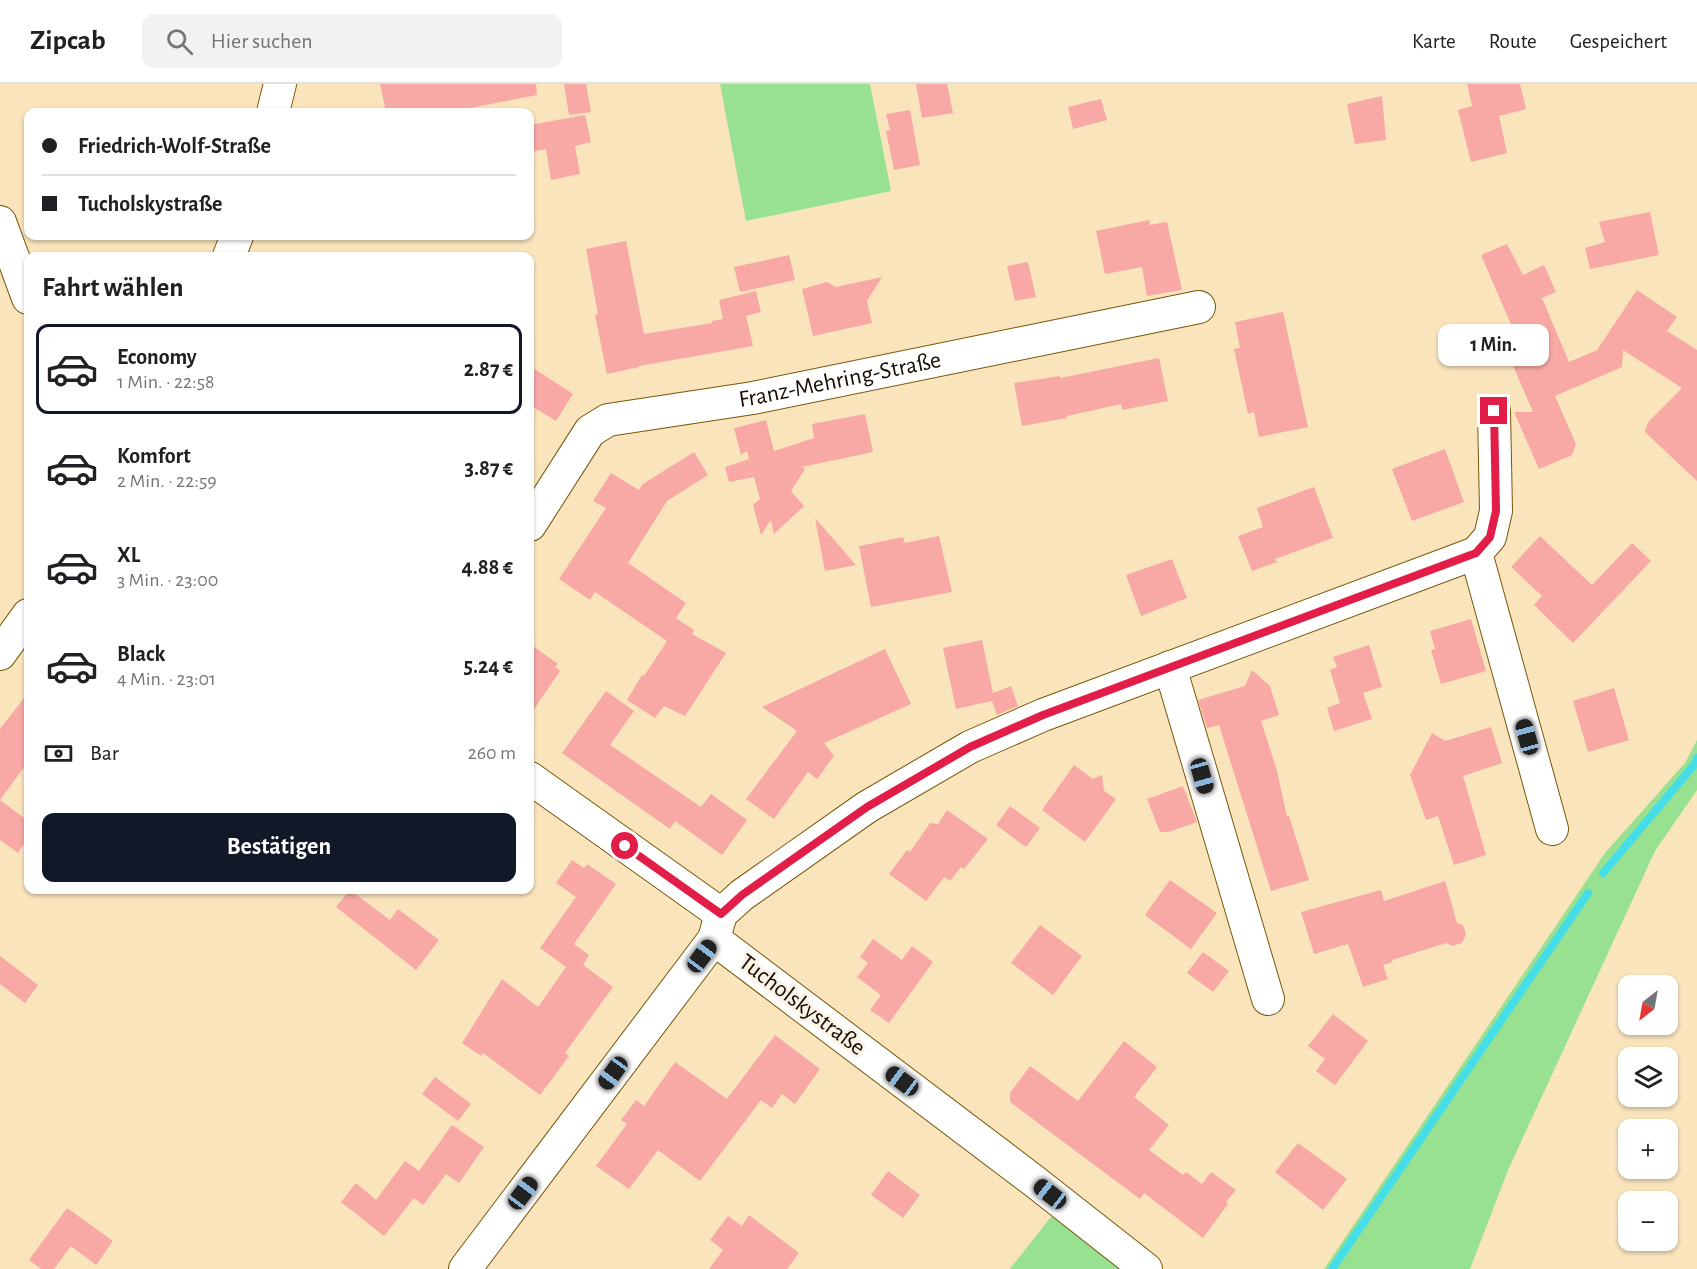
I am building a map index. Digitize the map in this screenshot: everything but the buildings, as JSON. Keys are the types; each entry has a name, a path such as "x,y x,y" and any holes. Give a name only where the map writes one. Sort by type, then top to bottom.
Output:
{"street":[{"path":"274,108 280,84"},
{"path":"0,222 24,287"},
{"name":"Franz-Mehring-Straße","path":"534,519 590,431 608,420 753,398 1199,307"},
{"path":"1494,411 1496,511 1490,537 1476,553 1552,829"},
{"name":"Tucholskystraße","path":"465,1269 742,895 867,807 970,747 1043,715 1476,553"},
{"path":"0,654 24,621"},
{"path":"1170,667 1268,999"},
{"path":"534,781 718,926"},
{"name":"Tucholskystraße","path":"718,926 1146,1269"}],"green space":[{"path":"720,84 870,84 891,191 746,221"},
{"path":"1697,740 1697,790 1655,851 1508,1170 1470,1269 1324,1269 1605,853 1685,763"},
{"path":"1054,1213 1129,1269 1010,1269"}],"waterway":[{"path":"1603,873 1694,765 1697,758"},
{"path":"1332,1269 1588,893"}],"route":[{"path":"625,846 721,914 742,895 867,807 970,747 1043,715 1476,553 1490,537 1496,511 1494,411"}]}
